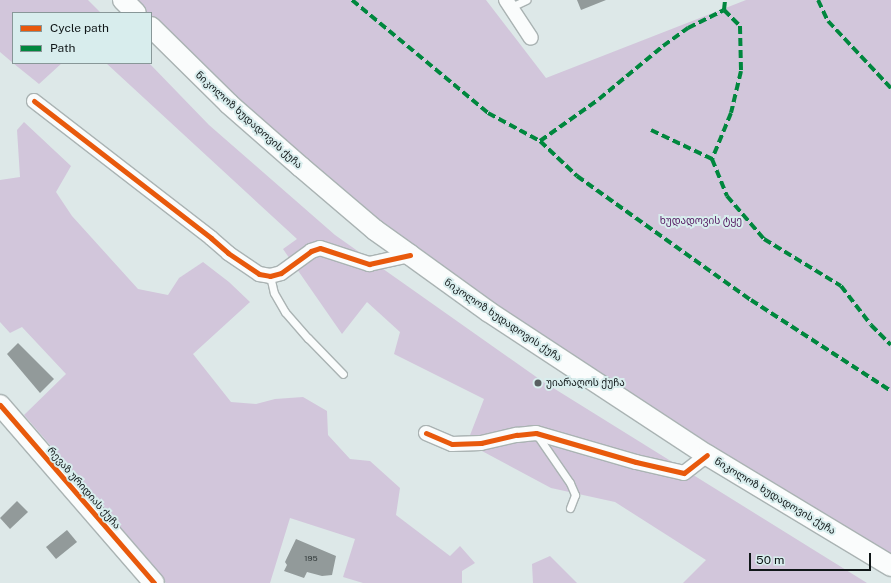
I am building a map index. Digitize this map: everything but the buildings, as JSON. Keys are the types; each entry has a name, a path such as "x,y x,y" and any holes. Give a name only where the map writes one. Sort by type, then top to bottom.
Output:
{"main road":[{"path":"123,0 135,12"},
{"name":"ნიკოლოზ ხუდადოვის ქუჩა","path":"152,28 229,104 301,168 375,230 489,312 707,455 891,566"},
{"name":"რევაზ ურიდიას ქუჩა","path":"0,405 154,583"}],"street":[{"path":"509,3 531,38"},
{"path":"34,101 211,238 228,253 259,274 270,276 281,273 312,251 320,248 369,264 410,255"},
{"path":"426,433 452,444 481,444 517,435 536,433 577,446 684,473 707,455"}],"lane":[{"path":"509,3 526,0"},
{"path":"270,276 274,293 285,312 343,374"},
{"path":"536,433 570,483 574,495 570,508"}],"green space":[{"path":"0,0 88,0 100,12 12,12 12,62 0,52"},
{"name":"ხუდადოვის ტყე","path":"132,0 486,0 546,78 746,0 891,0 891,574 501,314 250,126 152,21 152,12 143,12"},
{"path":"14,64 61,64 39,84"},
{"path":"107,64 150,64 209,125 335,235 542,381 867,583 683,583 706,560 615,502 551,488 467,443 484,399 394,354 400,332 367,302 342,334 283,249 297,239"},
{"path":"24,122 71,166 56,192 72,216 138,289 168,295 179,278 203,262 229,282 250,302 193,354 231,402 256,404 275,399 303,397 327,411 328,435 350,459 370,461 400,488 396,515 450,556 460,546 475,563 462,571 462,583 363,583 343,577 355,539 290,518 270,583 166,583 78,477 24,415 66,374 22,327 10,333 0,322 0,180 20,177 17,130"},
{"path":"550,556 577,583 533,583 532,564"}],"marked path":[{"path":"352,0 488,113 540,141 577,176 751,300 891,391"},
{"path":"540,141 599,99 663,46 688,28 724,10 725,0"},
{"path":"818,0 828,21 891,88"},
{"path":"724,10 740,26 741,71 731,113 712,159 727,196 764,239 841,286 871,325 891,345"},
{"path":"651,130 712,159"}],"cycle path":[{"path":"34,101 211,238 228,253 259,274 270,276 281,273 311,251 320,248 369,264 410,255"},
{"path":"0,405 154,583"},
{"path":"426,433 452,444 481,443 517,435 536,433 636,462 684,473 707,455"}],"place":[{"name":"უიარაღოს ქუჩა","path":"538,383"}]}
